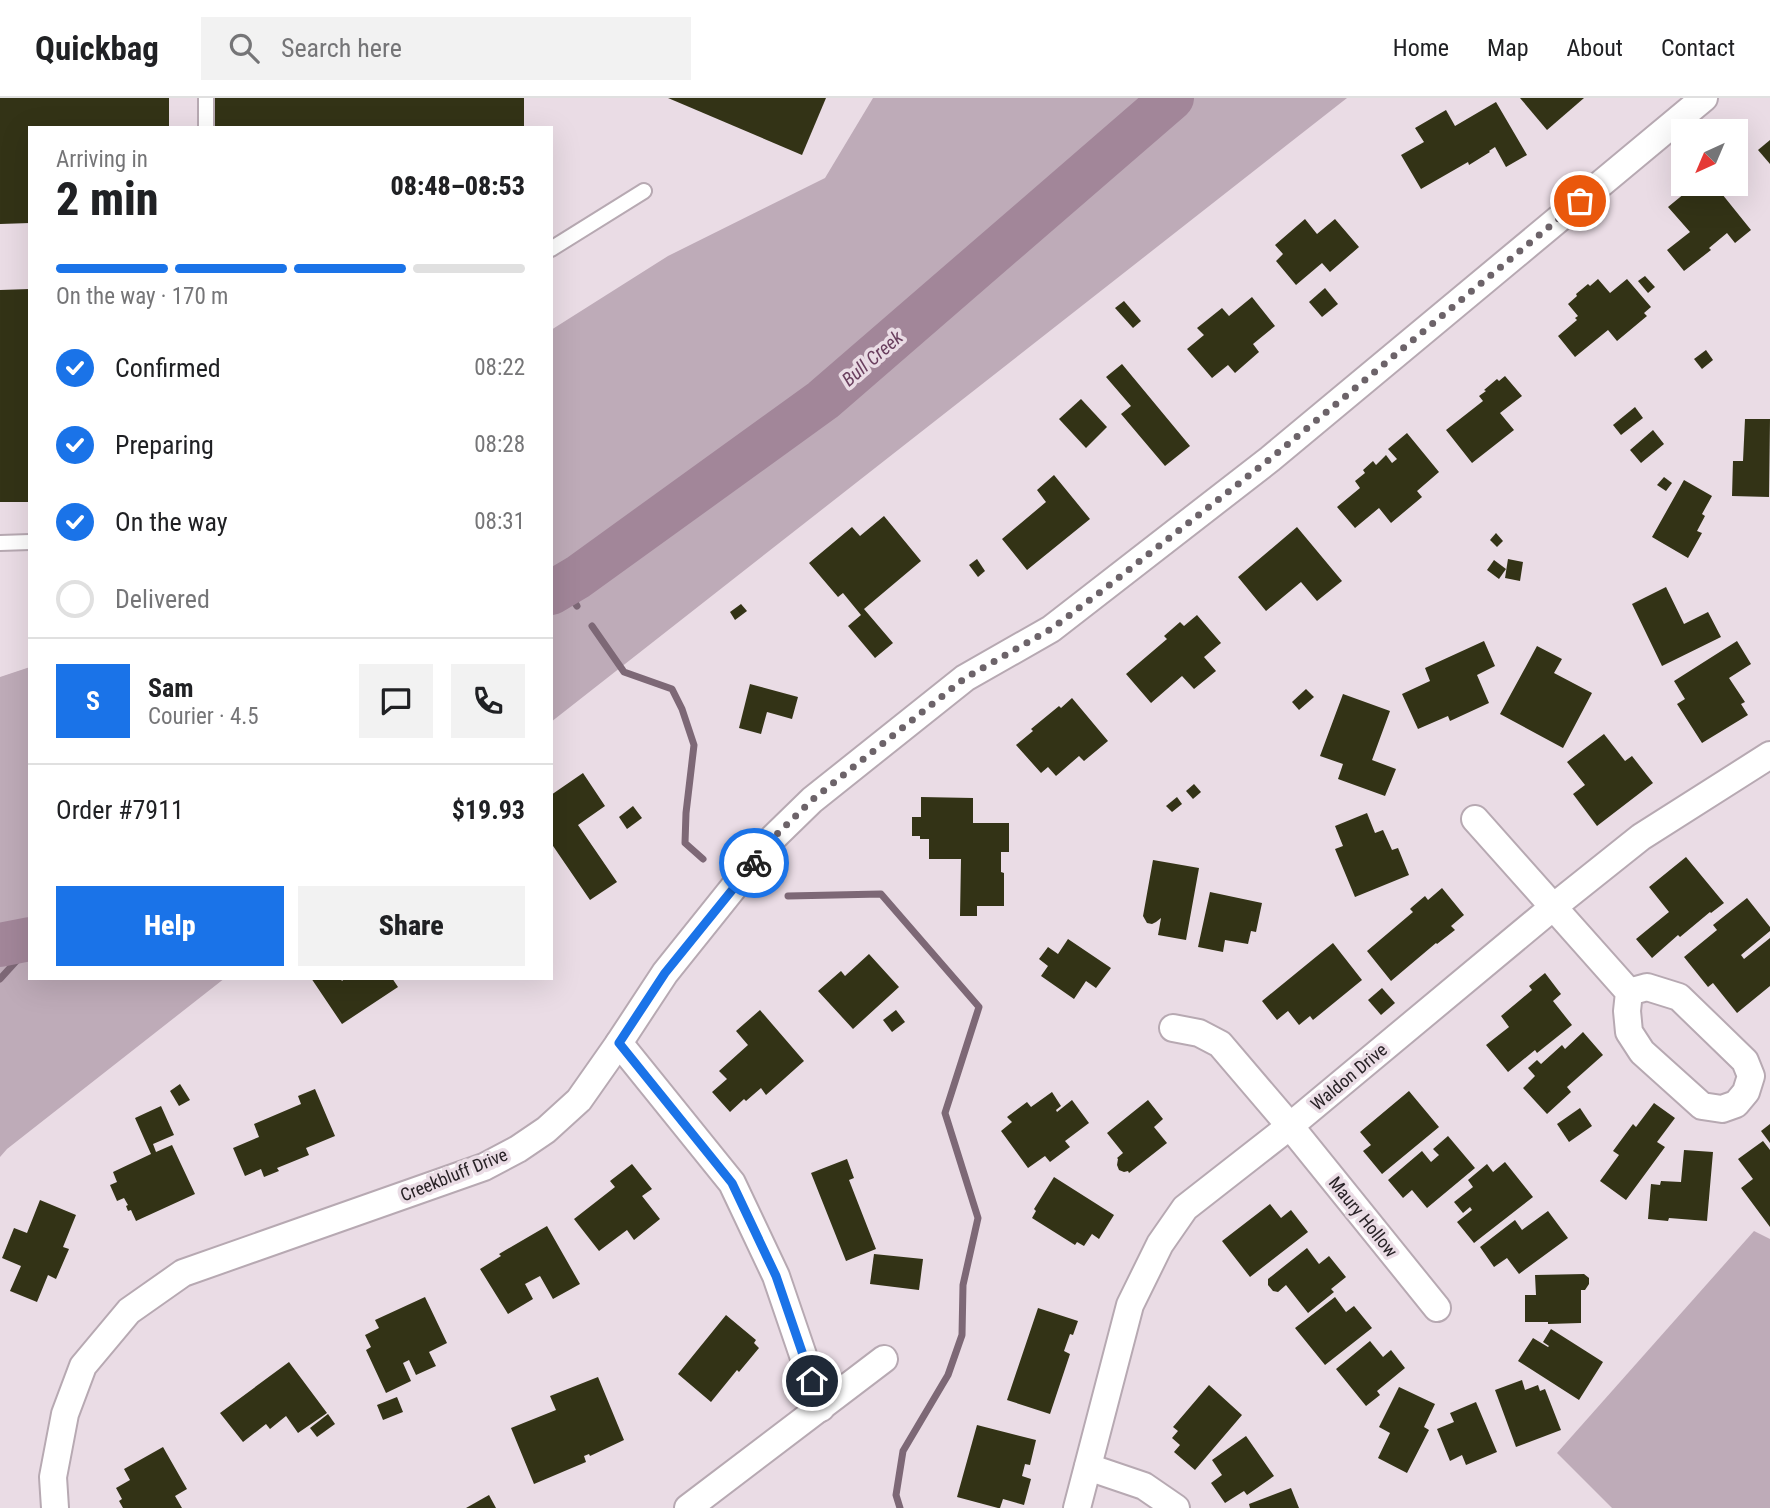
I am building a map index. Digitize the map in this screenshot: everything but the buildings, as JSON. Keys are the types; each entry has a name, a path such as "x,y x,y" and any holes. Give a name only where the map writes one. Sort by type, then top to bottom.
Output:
{"street":[{"name":"Creekbluff Drive","path":"55,1508 52,1477 65,1415 83,1366 129,1311 183,1273 484,1167 546,1130 579,1100 665,973 774,837 812,800 965,678 1051,629 1270,459 1704,98"},
{"name":"Waldon Drive","path":"1077,1508 1130,1306 1160,1244 1185,1208 1290,1126 1552,908 1641,838 1770,755"},
{"path":"1475,819 1629,992 1629,1032 1642,1052 1702,1106 1722,1109 1736,1104 1746,1091 1751,1076 1745,1061 1679,997 1647,987 1629,992"},
{"name":"Maury Hollow","path":"1173,1028 1199,1032 1220,1044 1437,1307"},
{"path":"619,1043 732,1183 776,1276 821,1408"},
{"path":"688,1508 884,1359"},
{"path":"1088,1467 1144,1486 1176,1508"}],"lane":[{"path":"206,98 206,126"},
{"path":"553,248 644,191"},
{"path":"0,544 28,542"}],"shaded area":[{"path":"873,98 1347,98 553,720 553,329 668,256 825,178"},
{"path":"28,668 28,980 222,980 0,1157 0,677"},
{"path":"1754,1231 1770,1239 1770,1508 1612,1508 1557,1453"}],"waterway":[{"name":"Bull Creek","path":"553,592 578,577 823,400 1172,98"},
{"path":"564,586 577,606"},
{"path":"592,626 624,672 672,689 682,709 694,745 685,843 703,859"},
{"path":"788,896 881,894 979,1007 945,1113 978,1218 963,1285 962,1335 948,1375 903,1451 896,1495 900,1508"},
{"name":"Bull Creek","path":"0,945 28,939"},
{"path":"0,979 28,948"}],"way so far":[{"path":"754,863 774,837 812,800 965,678 1051,629 1099,593 1270,459 1580,201"}],"route":[{"path":"754,863 665,973 619,1043 732,1183 776,1276 812,1381"}]}
